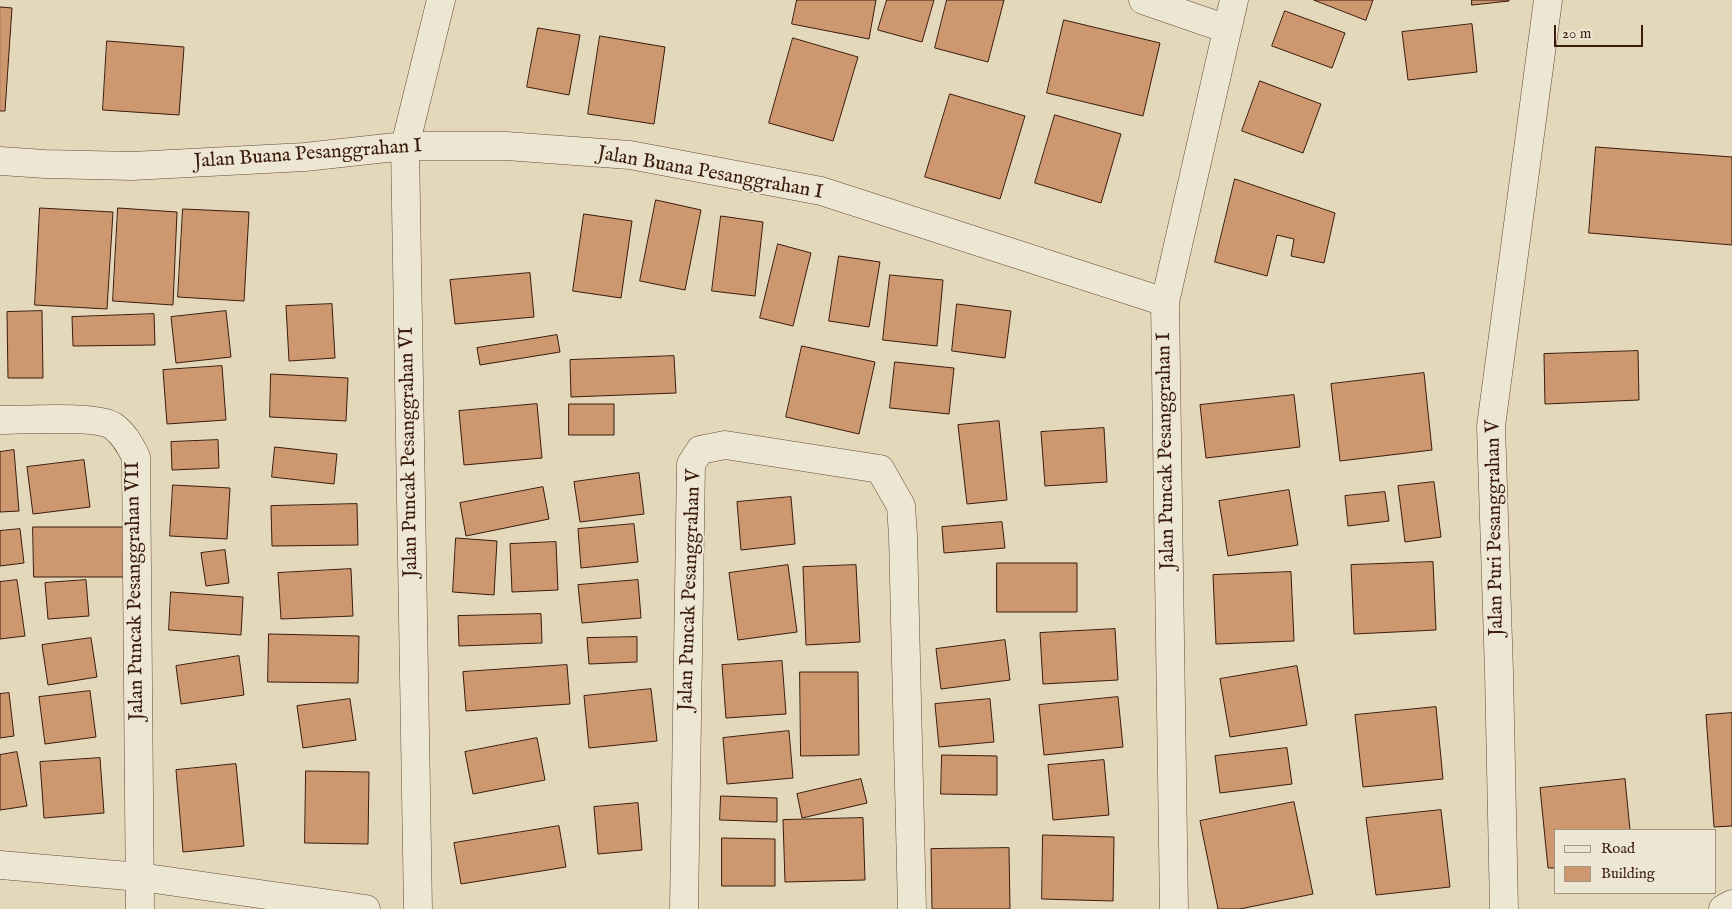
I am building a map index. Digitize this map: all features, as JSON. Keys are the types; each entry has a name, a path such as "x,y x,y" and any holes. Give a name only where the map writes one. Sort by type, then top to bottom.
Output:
{"street":[{"name":"Jalan Puncak Pesanggrahan VI","path":"418,909 405,146 440,0"},
{"path":"1143,0 1227,29"},
{"name":"Jalan Puncak Pesanggrahan I","path":"1174,909 1165,302 1234,0"},
{"name":"Jalan Puri Pesanggrahan V","path":"1504,909 1491,426 1548,0"},
{"name":"Jalan Buana Pesanggrahan I","path":"0,161 132,166 305,157 405,146 506,146 630,155 820,192 1165,302"},
{"name":"Jalan Puncak Pesanggrahan VII","path":"0,420 96,420 112,425 117,429 127,439 136,457 140,909"},
{"name":"Jalan Puncak Pesanggrahan V","path":"684,909 691,464 700,450 725,445 880,470 901,506 912,909"},
{"path":"0,866 140,877 366,909"},
{"path":"1723,909 1732,904"}],"building":[{"path":"797,0 876,0 869,39 792,24"},
{"path":"887,0 934,0 922,42 878,30"},
{"path":"947,0 1004,0 988,62 935,48"},
{"path":"1314,0 1373,0 1366,20"},
{"path":"1472,0 1509,0 1509,1 1472,5"},
{"path":"0,7 12,8 5,111 0,111"},
{"path":"1285,11 1345,33 1332,68 1272,46"},
{"path":"1064,20 1160,43 1143,116 1047,93"},
{"path":"1472,24 1477,72 1408,80 1402,32"},
{"path":"538,28 580,35 569,95 527,87"},
{"path":"600,36 665,47 654,124 588,114"},
{"path":"793,38 858,57 833,141 769,123"},
{"path":"107,41 184,47 179,115 103,110"},
{"path":"1260,81 1321,104 1303,153 1242,131"},
{"path":"950,94 1025,116 1000,199 925,177"},
{"path":"1055,115 1121,134 1101,203 1035,183"},
{"path":"1596,147 1732,157 1732,245 1589,233"},
{"path":"1235,179 1335,213 1324,263 1291,256 1294,239 1277,235 1267,276 1215,262"},
{"path":"656,200 701,210 685,290 640,281"},
{"path":"40,208 113,212 107,309 35,305"},
{"path":"118,208 177,212 173,305 113,301"},
{"path":"183,209 249,212 244,301 178,297"},
{"path":"584,214 632,221 621,298 573,291"},
{"path":"721,216 763,222 755,296 712,291"},
{"path":"778,244 811,253 793,326 760,318"},
{"path":"839,256 880,262 869,327 829,321"},
{"path":"530,273 534,317 455,324 450,280"},
{"path":"890,275 943,280 937,346 883,340"},
{"path":"332,304 335,358 289,361 286,306"},
{"path":"957,304 1011,311 1005,358 952,351"},
{"path":"42,311 43,378 8,378 7,312"},
{"path":"226,311 231,357 176,363 171,317"},
{"path":"154,314 155,345 73,346 72,317"},
{"path":"557,335 560,352 480,365 477,348"},
{"path":"802,346 875,362 859,434 786,417"},
{"path":"1638,351 1639,400 1545,404 1544,354"},
{"path":"674,356 676,393 571,397 570,360"},
{"path":"895,362 954,368 949,414 890,408"},
{"path":"222,366 226,420 167,424 163,370"},
{"path":"1424,373 1432,450 1340,461 1331,384"},
{"path":"271,374 348,378 346,421 270,417"},
{"path":"1294,395 1300,447 1206,458 1200,405"},
{"path":"537,404 542,458 464,465 459,411"},
{"path":"569,404 614,404 614,435 569,435"},
{"path":"999,421 1007,500 967,504 958,425"},
{"path":"1104,428 1107,482 1045,486 1041,432"},
{"path":"218,440 219,468 172,470 171,442"},
{"path":"275,447 337,454 334,484 272,477"},
{"path":"14,450 19,511 0,512 0,452"},
{"path":"84,460 90,507 33,514 27,467"},
{"path":"639,473 644,514 580,522 574,482"},
{"path":"1434,482 1441,537 1405,542 1398,486"},
{"path":"173,485 230,488 227,539 170,536"},
{"path":"543,487 549,519 466,536 460,503"},
{"path":"1289,490 1298,545 1228,556 1219,501"},
{"path":"1385,492 1389,521 1348,526 1345,496"},
{"path":"791,497 795,544 741,550 737,502"},
{"path":"357,504 358,545 272,546 271,506"},
{"path":"1002,522 1005,548 944,553 942,527"},
{"path":"634,524 638,562 581,568 578,529"},
{"path":"33,527 124,527 124,577 34,577"},
{"path":"20,529 24,563 0,566 0,531"},
{"path":"456,538 497,541 494,595 453,592"},
{"path":"556,542 558,590 512,592 510,544"},
{"path":"225,550 229,583 206,586 201,553"},
{"path":"1433,562 1436,630 1354,634 1351,565"},
{"path":"997,563 1077,563 1077,612 997,612"},
{"path":"788,565 797,632 738,640 729,573"},
{"path":"856,565 860,642 806,645 803,567"},
{"path":"351,569 353,616 281,619 278,573"},
{"path":"1291,572 1294,641 1216,644 1213,575"},
{"path":"17,580 25,636 0,639 0,582"},
{"path":"86,580 89,616 48,619 45,583"},
{"path":"638,580 641,618 582,623 578,585"},
{"path":"171,592 243,597 241,635 169,630"},
{"path":"541,614 542,643 459,646 458,616"},
{"path":"1115,629 1118,680 1043,684 1040,633"},
{"path":"269,634 359,636 358,683 268,682"},
{"path":"637,637 637,662 589,664 587,638"},
{"path":"91,638 97,677 48,685 42,645"},
{"path":"1005,640 1010,680 941,689 936,649"},
{"path":"239,656 244,695 181,704 176,666"},
{"path":"782,661 786,714 726,718 722,665"},
{"path":"567,665 570,704 466,711 463,672"},
{"path":"1297,666 1307,725 1230,737 1220,679"},
{"path":"800,672 858,672 859,755 801,756"},
{"path":"651,689 657,741 589,748 584,696"},
{"path":"90,691 96,737 45,744 39,697"},
{"path":"9,693 14,736 0,738 0,694"},
{"path":"1118,697 1123,747 1044,755 1039,705"},
{"path":"350,699 356,740 303,748 297,706"},
{"path":"990,699 994,742 939,747 935,704"},
{"path":"1436,707 1443,779 1363,787 1355,715"},
{"path":"1732,713 1732,826 1714,827 1706,715"},
{"path":"789,731 793,778 727,784 723,738"},
{"path":"537,738 545,780 473,794 465,752"},
{"path":"1287,748 1292,784 1220,793 1215,756"},
{"path":"17,752 27,806 0,810 0,755"},
{"path":"942,755 997,756 997,795 941,794"},
{"path":"100,758 104,813 44,818 40,762"},
{"path":"1104,760 1109,815 1053,820 1048,765"},
{"path":"236,764 244,846 183,852 176,770"},
{"path":"306,771 369,772 368,844 305,843"},
{"path":"861,779 867,803 802,818 797,794"},
{"path":"1625,779 1630,829 1554,829 1554,868 1548,868 1540,788"},
{"path":"721,796 777,798 777,822 720,820"},
{"path":"1294,802 1313,894 1240,909 1218,909 1200,821"},
{"path":"638,803 642,850 598,854 594,807"},
{"path":"1441,810 1450,887 1376,895 1366,818"},
{"path":"863,818 865,880 785,882 783,820"},
{"path":"559,826 566,867 461,884 454,843"},
{"path":"1043,835 1114,837 1113,901 1042,899"},
{"path":"722,838 775,839 775,886 722,886"},
{"path":"1009,848 1010,909 932,909 931,849"}]}
